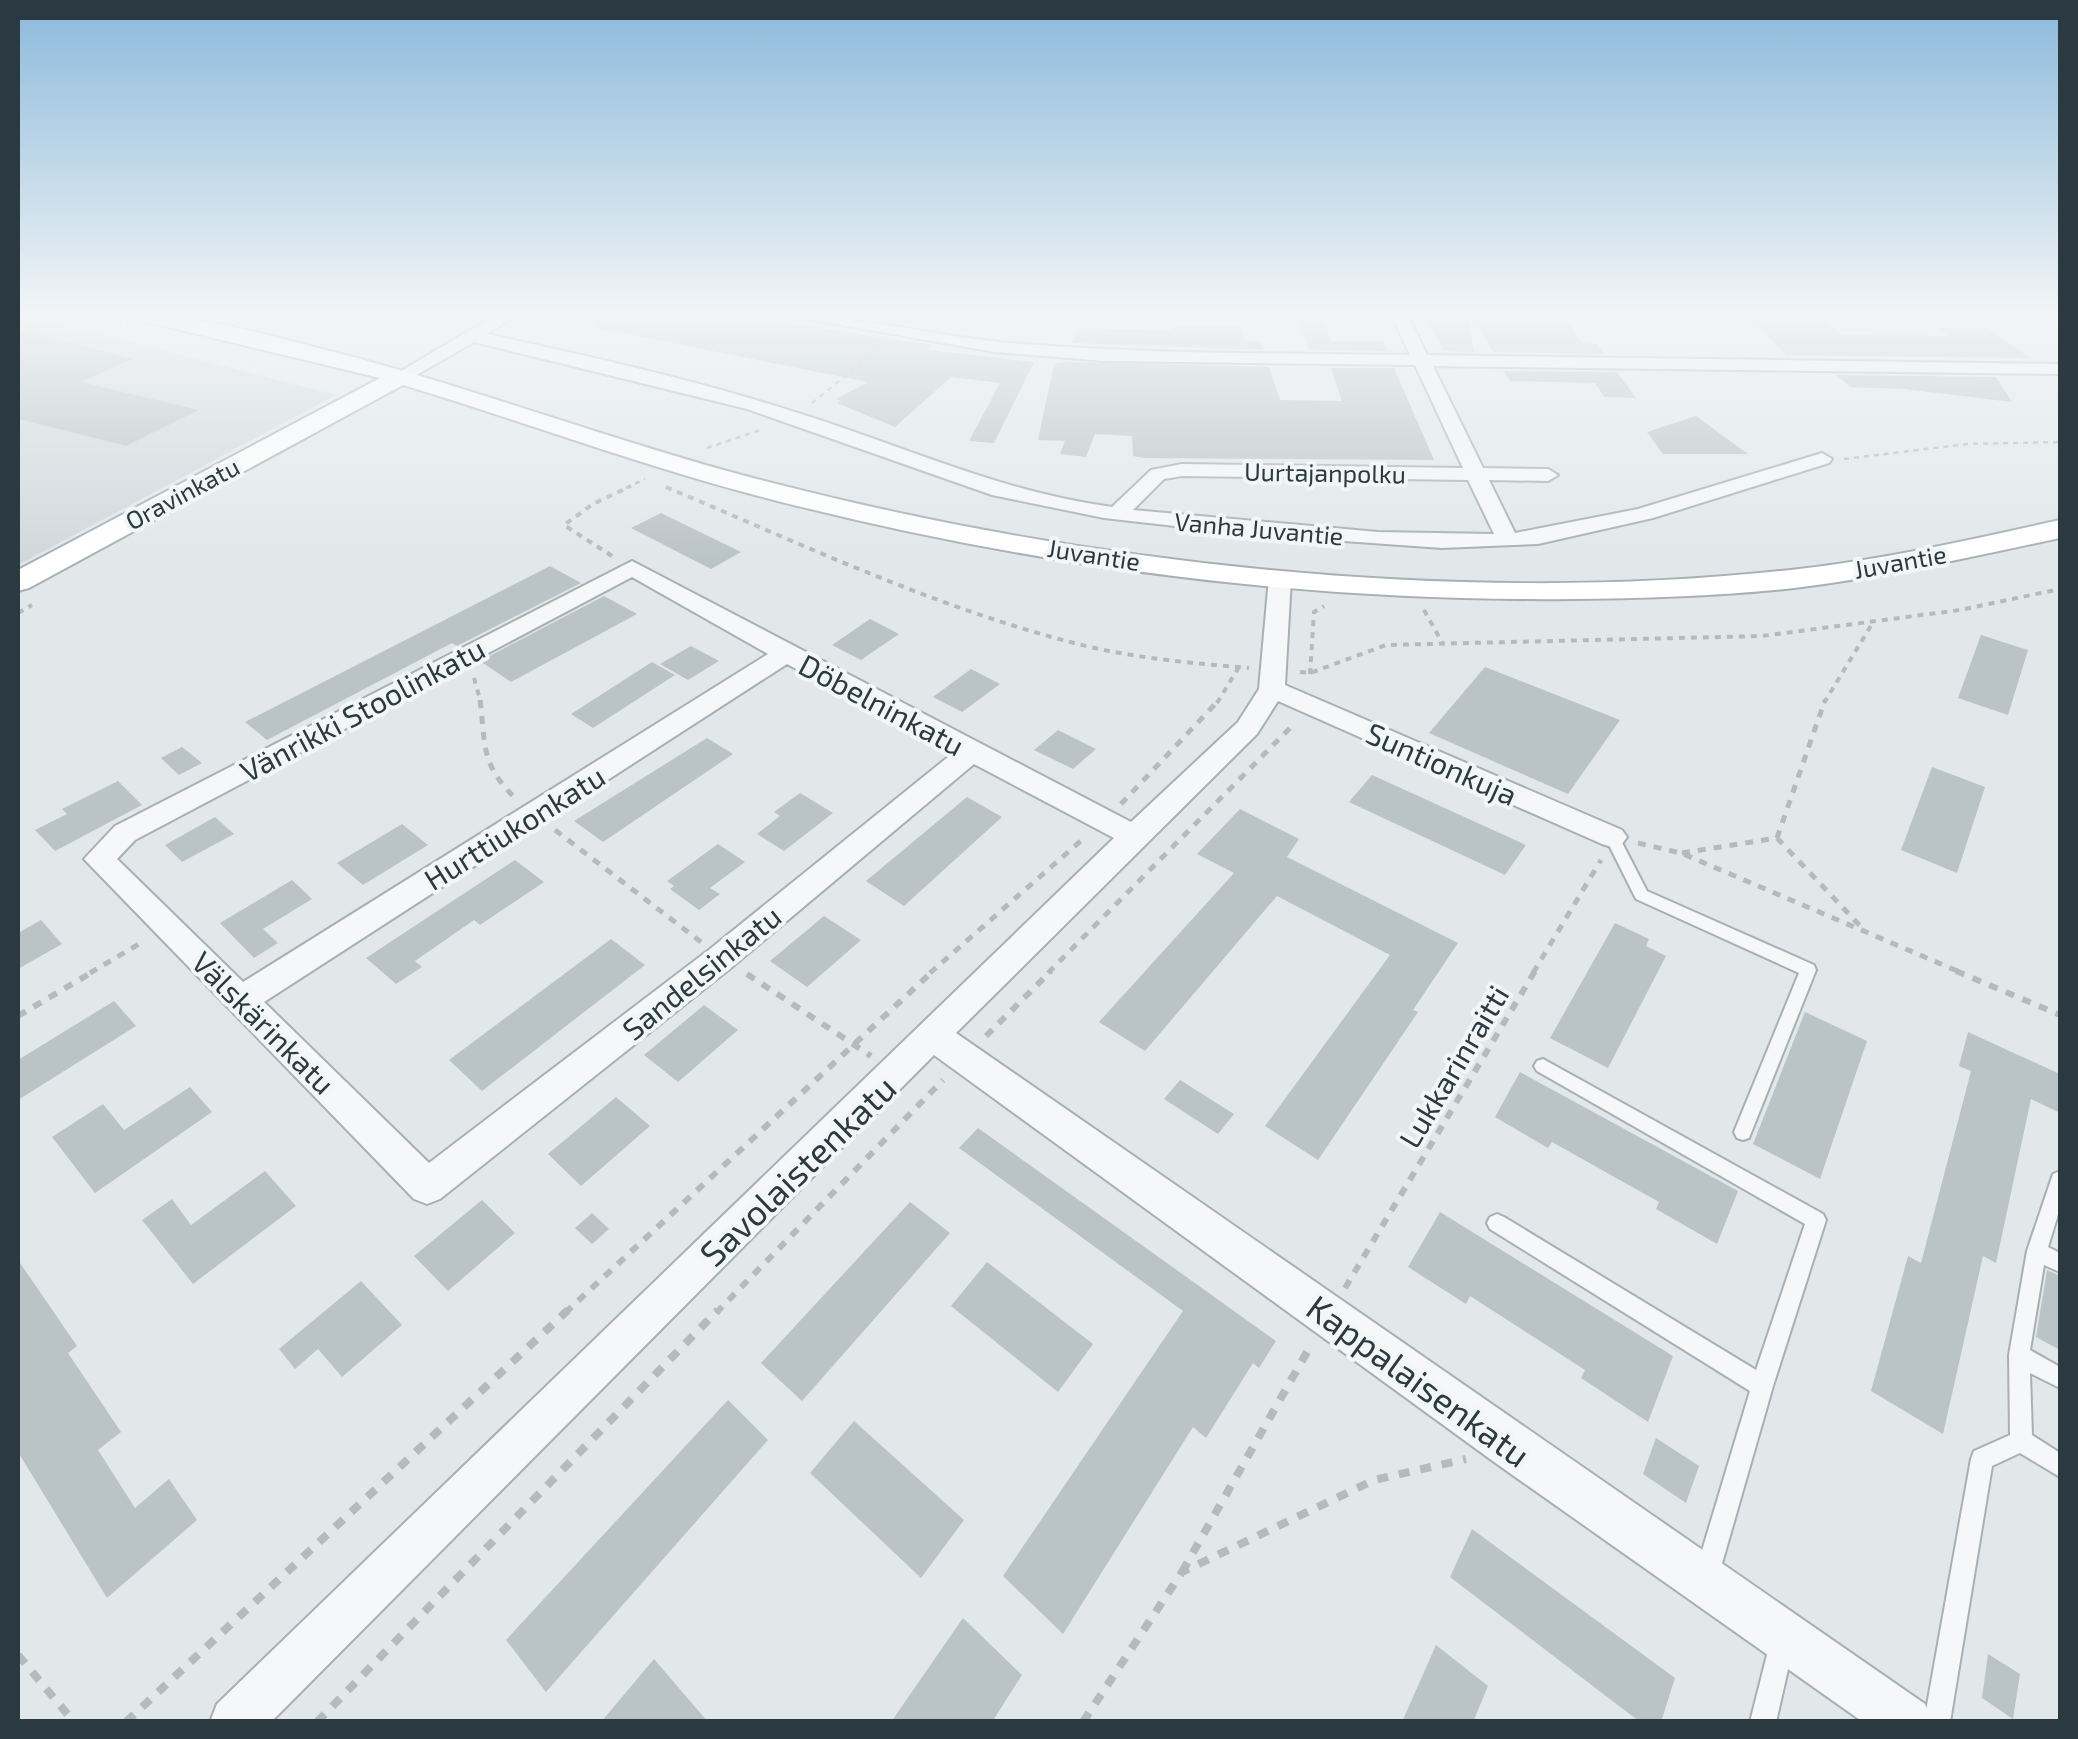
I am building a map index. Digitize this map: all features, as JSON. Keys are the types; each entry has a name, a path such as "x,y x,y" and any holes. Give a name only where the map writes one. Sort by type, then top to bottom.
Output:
{"main road":[{"name":"Oravinkatu","path":"18,582 361,397"},
{"name":"Juvantie","path":"467,397 672,462 862,513 989,538 1280,578 1421,589 1602,590 1765,582 1875,567 2060,529"}],"street":[{"name":"Vanha Juvantie","path":"721,397 794,418 994,490 1118,513 1364,538 1507,539 1582,530 1822,460"},
{"path":"1438,397 1507,539"},
{"name":"Uurtajanpolku","path":"1118,513 1158,474 1182,470 1548,474"},
{"name":"Döbelninkatu","path":"632,568 786,654 1119,828"},
{"name":"Vänrikki Stoolinkatu","path":"100,859 125,833 632,568"},
{"name":"Savolaistenkatu","path":"234,1722 949,1046 1119,828 1248,728 1272,689 1280,578"},
{"name":"Hurttiukonkatu","path":"242,999 786,654"},
{"name":"Suntionkuja","path":"1272,689 1612,837"},
{"name":"Sandelsinkatu","path":"427,1188 721,958 972,752"},
{"name":"Välskärinkatu","path":"100,859 427,1188"},
{"name":"Kappalaisenkatu","path":"949,1046 1893,1717"}],"lane":[{"path":"1612,837 1642,895 1808,970 1743,1132"},
{"path":"1543,1066 1816,1220 1705,1581"},
{"path":"2021,1442 2019,1355 2037,1251 2060,1180"},
{"path":"1497,1223 1762,1386"},
{"path":"2037,1251 2060,1263"},
{"path":"2019,1355 2060,1378"},
{"path":"2021,1442 2060,1466"},
{"path":"1937,1722 1982,1460 2021,1442"},
{"path":"1763,1722 1784,1636"}],"path":[{"path":"672,462 794,418 819,397"},
{"path":"1822,460 1966,444 2060,442"},
{"path":"632,568 564,524 592,504 645,479"},
{"path":"317,1722 949,1046 1311,706 1314,612 1336,605"},
{"path":"1424,610 1442,642"},
{"path":"1777,838 1800,756 1824,697 1844,658 1872,624"},
{"path":"459,658 472,674 481,696 481,754 495,782 721,958 854,1044"},
{"path":"126,1722 959,946 1119,828 1215,707 1238,667"},
{"path":"1612,837 1681,853 2060,1014"},
{"name":"Lukkarinraitti","path":"1083,1722 1182,1572 1328,1315 1567,921 1612,837"},
{"path":"1681,853 1777,838"},
{"path":"1777,838 1866,932"},
{"path":"18,1016 169,926"},
{"path":"1182,1572 1374,1480 1513,1448"},
{"path":"18,1655 74,1722"}],"shaded area":[{"path":"18,397 332,397 18,565"}],"building":[{"path":"18,397 144,397 199,410 126,446 18,419"},
{"path":"928,397 895,427 837,403 841,401 836,399"},
{"path":"992,397 1017,397 994,443 969,441"},
{"path":"1047,397 1279,397 1342,401 1341,397 1407,397 1434,460 1144,458 1133,456 1132,436 1095,434 1086,457 1060,454 1065,441 1038,440"},
{"path":"1972,397 2009,397 2012,402"},
{"path":"1696,416 1748,454 1663,454 1647,432"},
{"path":"661,513 741,552 711,569 631,528"},
{"path":"550,566 581,583 457,646 452,643 267,740 245,722"},
{"path":"604,596 637,614 511,682 480,661"},
{"path":"870,619 899,634 861,660 832,645"},
{"path":"1981,635 2028,650 2008,715 1958,698"},
{"path":"691,646 719,661 688,680 660,664"},
{"path":"652,662 675,675 593,728 571,714"},
{"path":"1485,667 1620,720 1568,794 1429,733"},
{"path":"971,669 1000,684 962,712 933,697"},
{"path":"1058,730 1096,749 1073,769 1034,750"},
{"path":"707,738 733,754 603,842 574,821"},
{"path":"182,747 202,763 179,775 161,758"},
{"path":"1932,767 1985,787 1957,873 1901,850"},
{"path":"1372,775 1526,845 1505,875 1349,802"},
{"path":"118,781 142,805 55,851 35,830 67,814 62,809"},
{"path":"800,793 833,813 784,851 757,834 780,816 774,812"},
{"path":"967,797 1002,817 904,906 866,881"},
{"path":"1240,809 1299,839 1287,857 1458,943 1413,1010 1418,1012 1318,1160 1265,1126 1390,955 1277,896 1145,1051 1099,1022 1234,873 1197,854"},
{"path":"215,817 234,834 182,862 165,845"},
{"path":"402,824 428,845 363,885 337,863"},
{"path":"718,844 745,862 710,888 720,894 699,910 670,889 674,886 667,881"},
{"path":"515,860 544,882 480,925 474,920 415,961 422,967 396,984 366,958"},
{"path":"292,880 312,899 263,929 278,943 254,958 220,923"},
{"path":"824,916 861,940 807,987 770,961"},
{"path":"41,920 62,944 18,969 18,933"},
{"path":"1615,923 1649,939 1646,946 1666,956 1608,1068 1550,1038"},
{"path":"611,939 645,965 482,1091 449,1060"},
{"path":"114,1001 136,1026 18,1100 18,1060"},
{"path":"704,1005 738,1030 678,1082 644,1055"},
{"path":"1805,1012 1867,1041 1820,1179 1753,1144"},
{"path":"1968,1032 2060,1074 2060,1113 2031,1099 1996,1263 1983,1256 1943,1434 1871,1391 1908,1256 1921,1263 1971,1071 1959,1066"},
{"path":"1520,1072 1738,1191 1717,1244 1656,1209 1659,1202 1552,1142 1548,1148 1495,1117"},
{"path":"1180,1080 1234,1114 1218,1134 1164,1099"},
{"path":"190,1087 212,1112 95,1193 52,1137 103,1104 124,1130"},
{"path":"616,1097 650,1126 581,1186 548,1154"},
{"path":"978,1128 1276,1341 1259,1368 1253,1363 1206,1438 1193,1427 1063,1634 1003,1576 1183,1311 959,1148"},
{"path":"265,1171 296,1206 193,1284 142,1220 172,1199 191,1225"},
{"path":"482,1200 515,1233 448,1291 414,1256"},
{"path":"910,1202 950,1233 802,1401 761,1363"},
{"path":"1440,1212 1673,1356 1648,1422 1581,1378 1585,1370 1470,1296 1466,1304 1408,1267"},
{"path":"592,1213 609,1229 592,1244 575,1228"},
{"path":"18,1260 77,1346 68,1353 121,1432 98,1450 135,1508 169,1479 197,1520 107,1598 18,1452"},
{"path":"987,1262 1093,1344 1058,1392 951,1306"},
{"path":"2047,1270 2060,1276 2060,1350 2036,1337"},
{"path":"361,1281 402,1325 342,1377 318,1349 295,1369 279,1349"},
{"path":"728,1400 768,1440 546,1692 506,1640"},
{"path":"854,1421 964,1520 921,1578 810,1473"},
{"path":"1656,1438 1699,1466 1686,1503 1643,1474"},
{"path":"1472,1529 1675,1678 1661,1722 1640,1722 1450,1577"},
{"path":"963,1618 1022,1675 992,1722 891,1722"},
{"path":"1436,1645 1488,1686 1473,1722 1402,1722"},
{"path":"1988,1654 2020,1674 2013,1719 1982,1698"},
{"path":"654,1659 708,1722 601,1722"}]}
